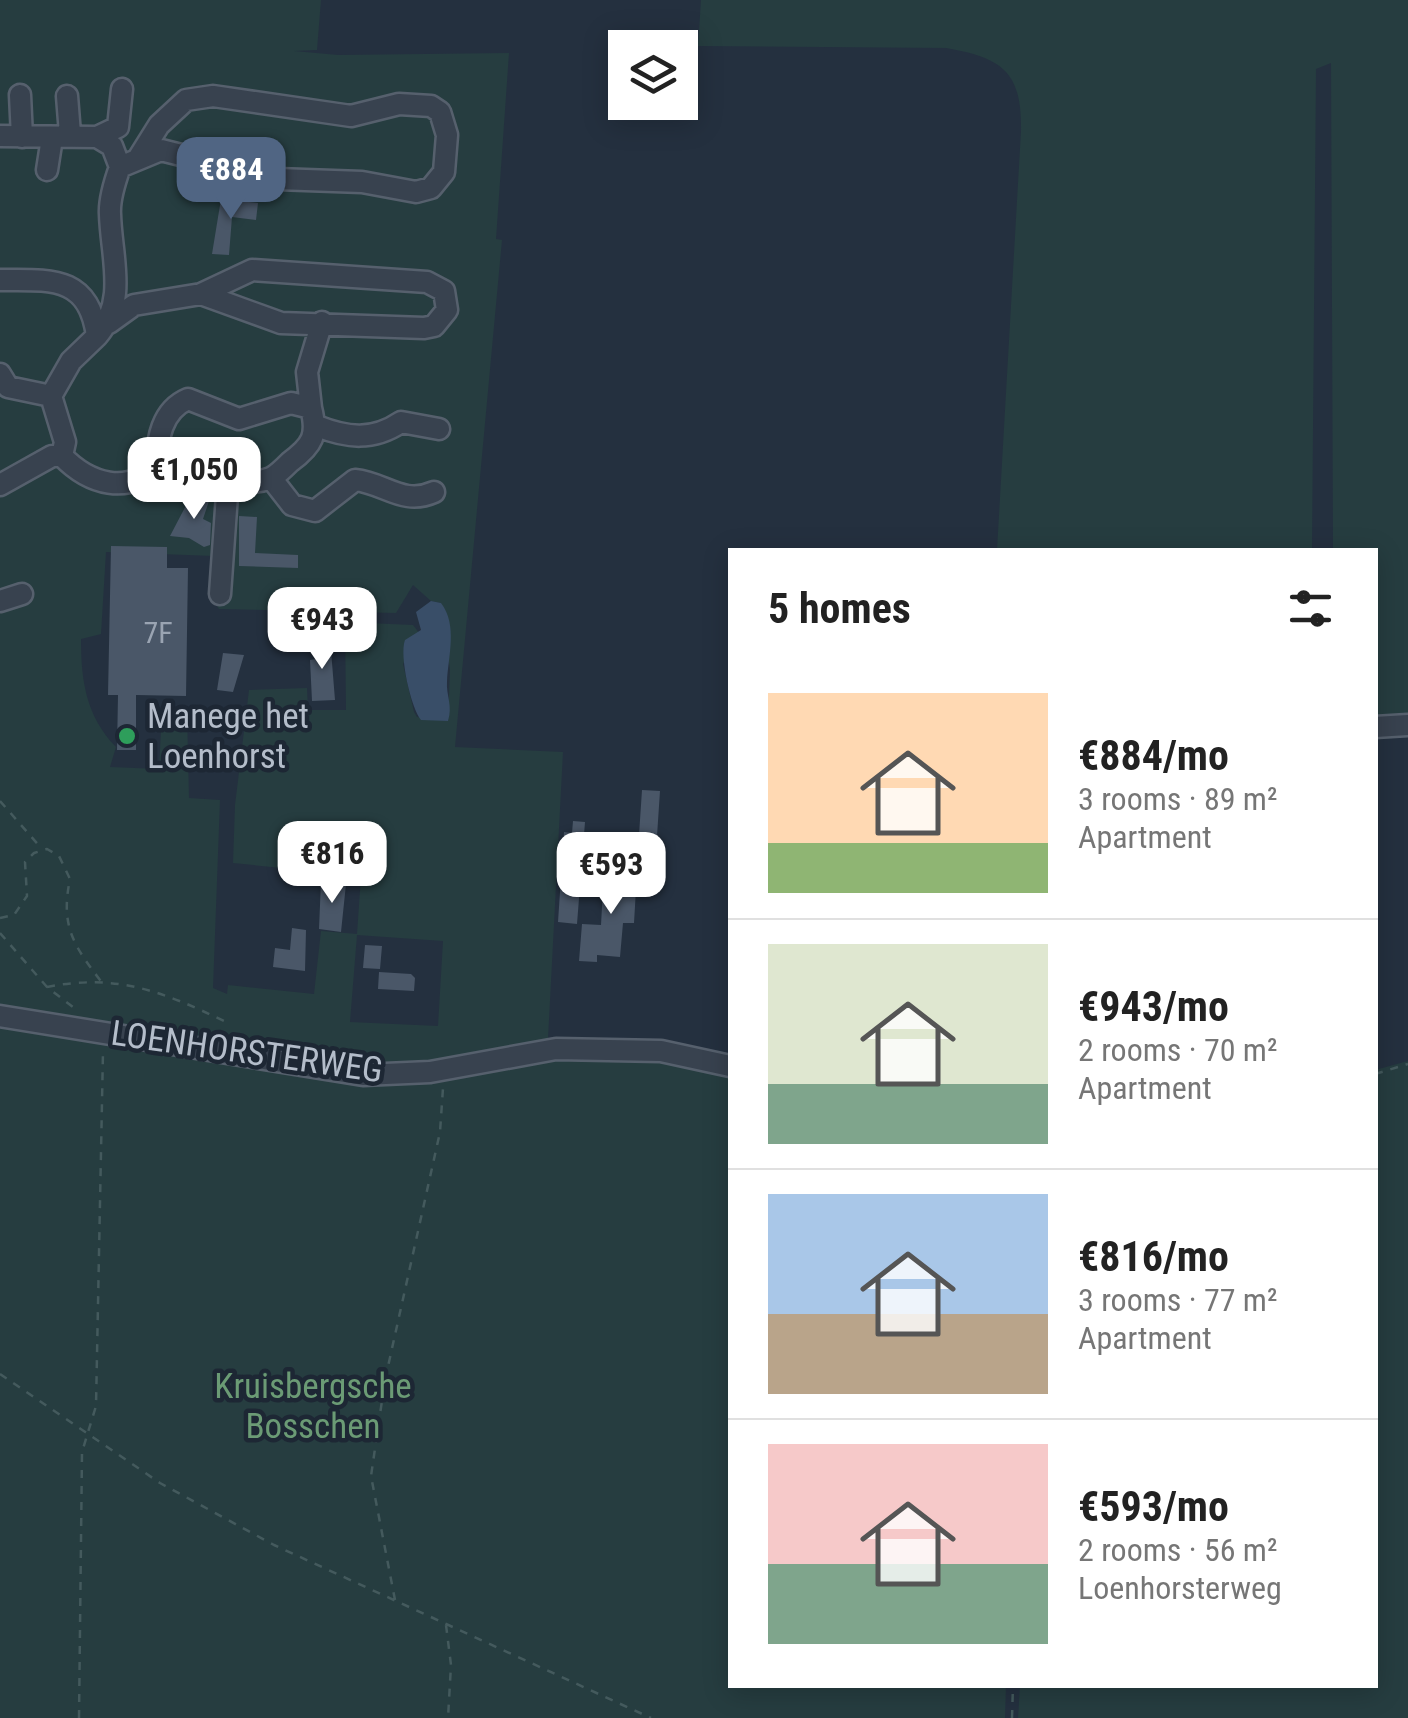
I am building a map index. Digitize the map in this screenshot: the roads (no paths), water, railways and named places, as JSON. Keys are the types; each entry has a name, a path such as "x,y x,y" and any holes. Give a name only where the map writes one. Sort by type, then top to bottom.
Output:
{"street":[{"path":"0,136 97,136 118,127 122,89"},
{"path":"20,95 22,137"},
{"path":"47,170 61,136 67,96"},
{"path":"103,329 117,252 110,213 129,162 186,100 213,96 351,116 399,104 430,106 440,112 446,135 444,172 431,188 416,192 362,182 277,179 162,150 129,162"},
{"path":"97,136 129,162"},
{"path":"62,456 65,442 50,396 71,361 134,305 201,294 252,270 427,282 444,291 446,302 442,320 434,326 281,324 201,294"},
{"path":"0,280 57,280 75,290 94,310 103,329"},
{"path":"220,594 227,495 249,478 271,478 314,440 307,372 322,322"},
{"path":"3,386 50,396"},
{"path":"0,485 52,456 62,456 80,474 104,483 146,477 158,465 156,442 162,426 179,403 188,399 239,419 290,402 353,436 386,433 401,422 439,428"},
{"path":"158,465 188,481 210,484 227,495"},
{"path":"271,478 292,506 315,512 355,480 400,496 420,498 434,492"},
{"path":"0,601 22,594"},
{"path":"1378,727 1408,725"},
{"name":"LOENHORSTERWEG","path":"0,1016 363,1075 444,1070 556,1049 661,1051 728,1066"}],"water":[{"path":"431,601 441,603 449,621 448,721 421,720 413,705 405,669 405,640 421,630 416,612"}],"place":[{"name":"Manege het Loenhorst","path":"127,736"}],"park label":[{"name":"Kruisbergsche Bosschen","path":"313,1406"}]}
